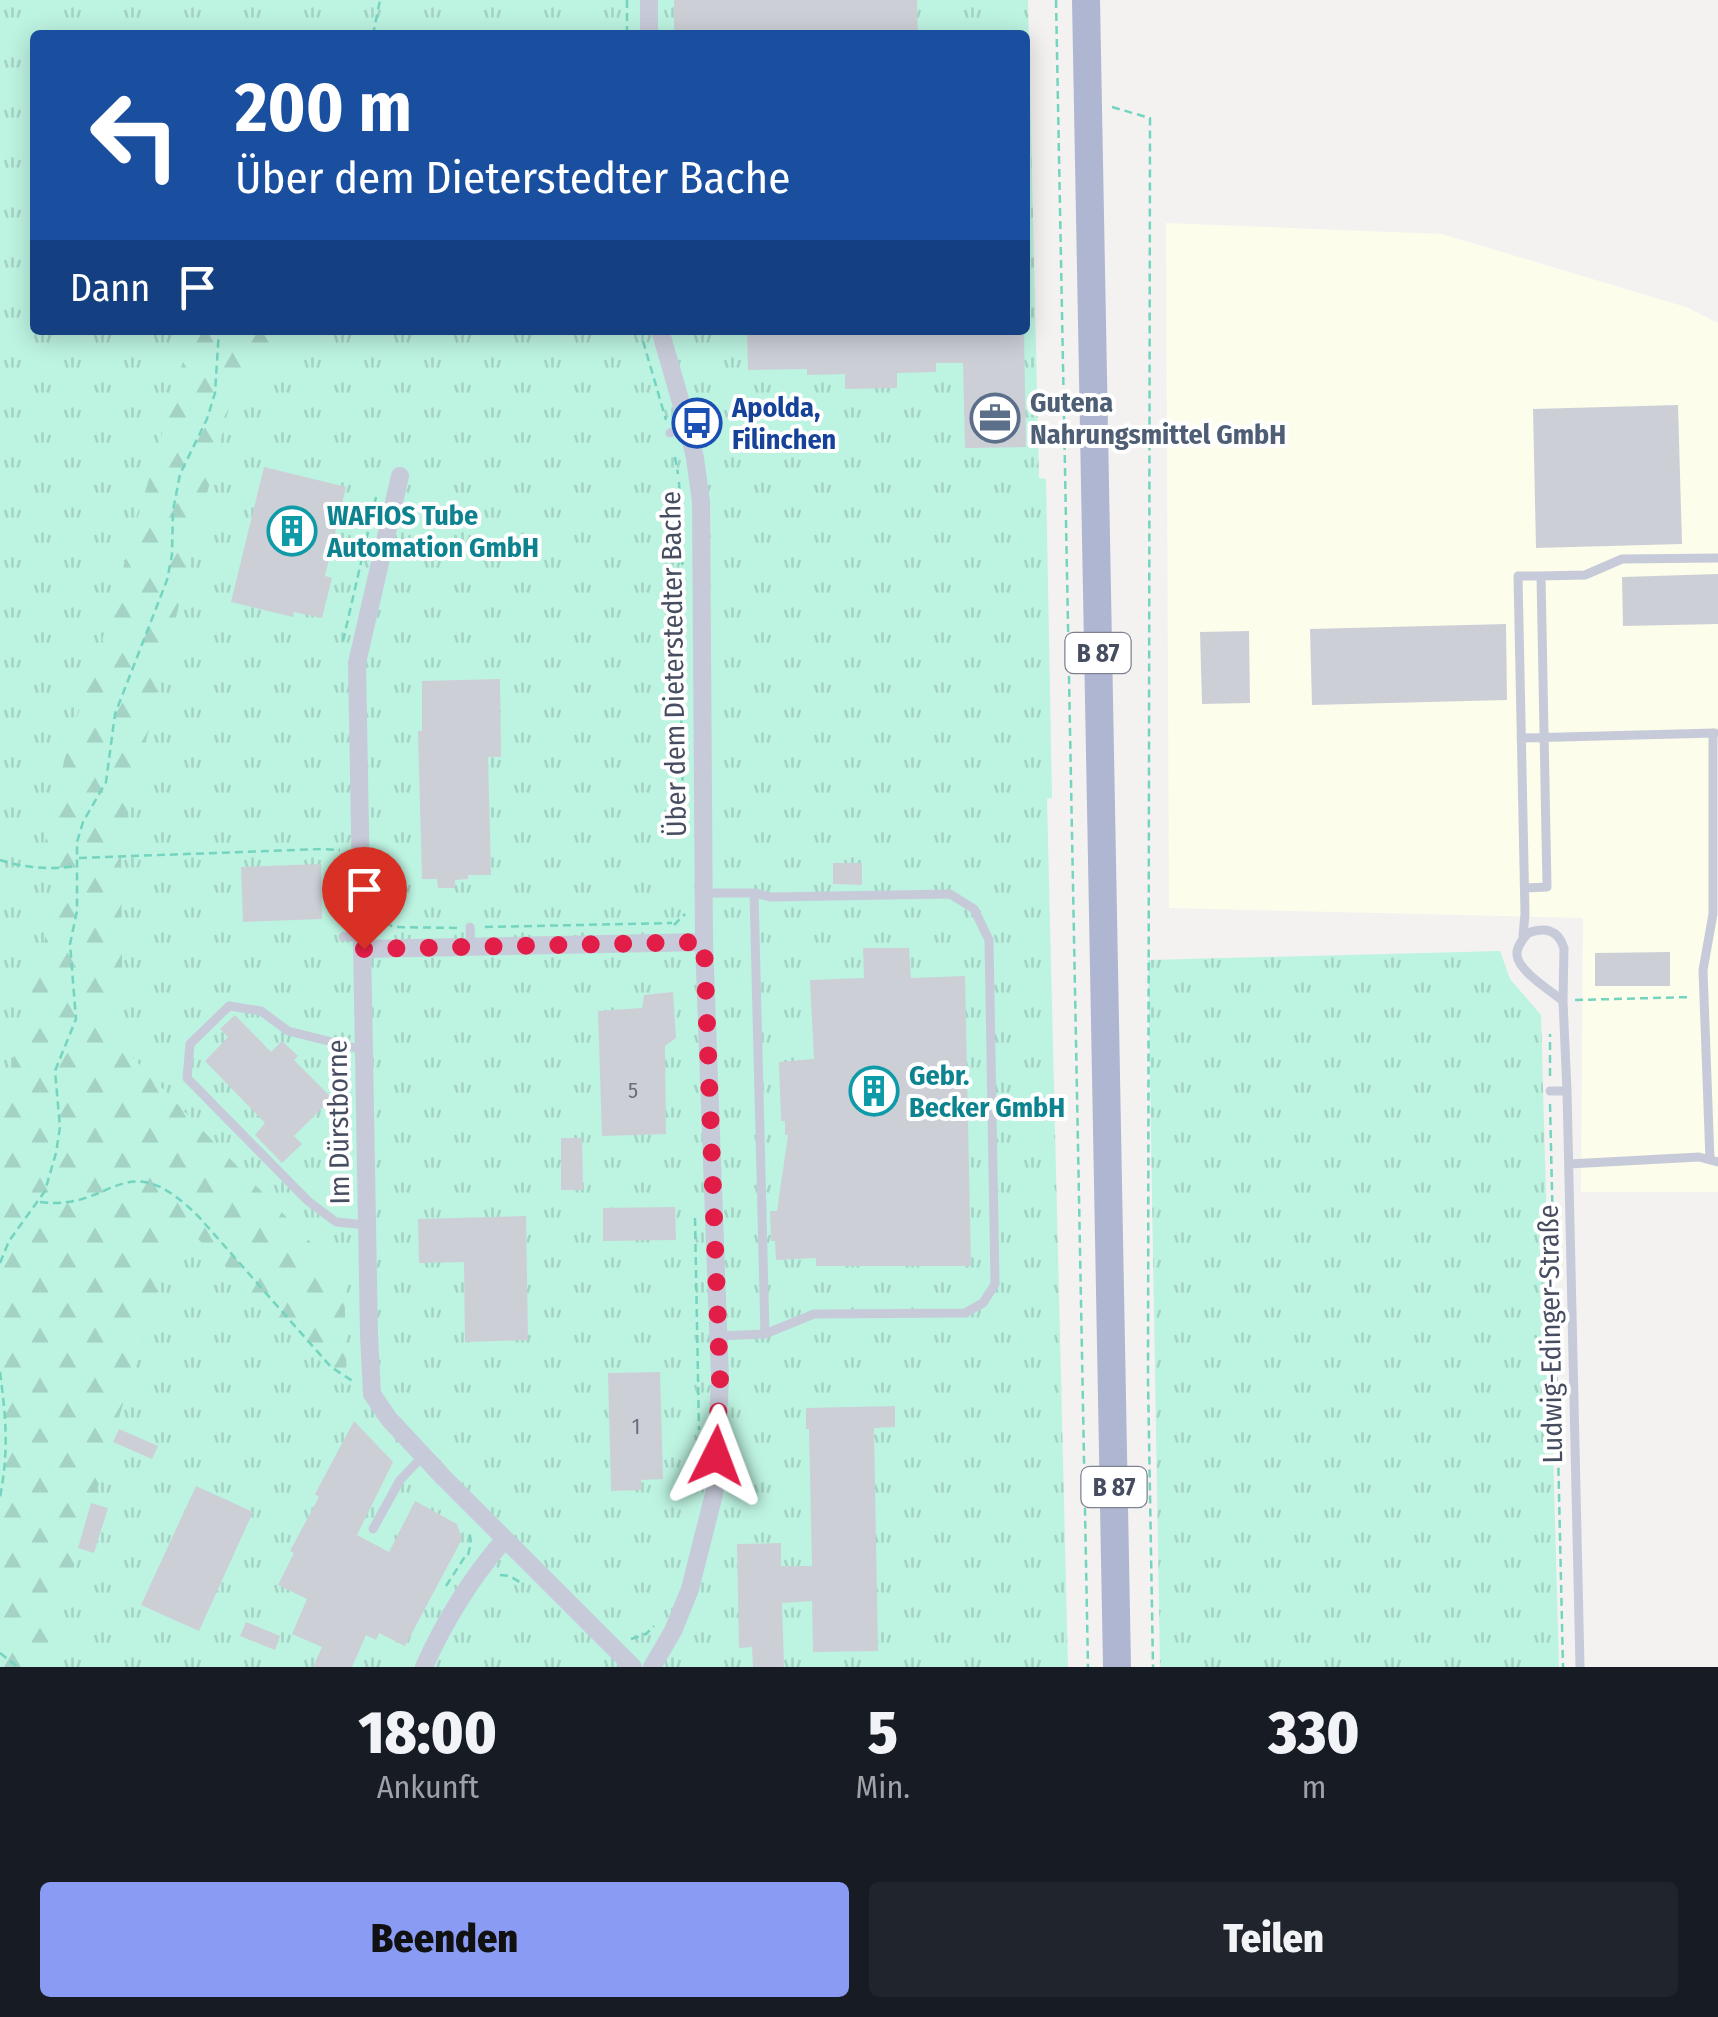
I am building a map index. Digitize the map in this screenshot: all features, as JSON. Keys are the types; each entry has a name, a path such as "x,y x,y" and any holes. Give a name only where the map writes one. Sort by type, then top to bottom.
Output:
{"main road":[{"name":"B 87","path":"1086,0 1117,1667"}],"street":[{"path":"649,0 649,30"},
{"name":"Über dem Dieterstedter Bache","path":"652,1667 690,1590 714,1494 720,1380 704,942 700,502 695,458 679,430 661,335"},
{"name":"Im Dürstborne","path":"372,1394 357,663 400,476"},
{"path":"363,943 470,937 704,942"},
{"path":"372,1394 423,1456 633,1667"},
{"path":"424,1667 448,1618 482,1565 505,1539"}],"lane":[{"path":"1563,1001 1530,975 1517,955 1523,939 1524,888 1518,576 1585,575 1622,559 1718,558"},
{"path":"1524,888 1547,888 1541,576"},
{"path":"1521,738 1715,733 1713,914 1703,970 1714,1161 1699,1157 1569,1164"},
{"path":"704,893 754,893 770,898 950,894 974,908 989,940 990,960 995,1284 983,1303 965,1313 814,1314 765,1334 718,1336"},
{"path":"754,893 765,1334"},
{"name":"Ludwig-Edinger-Straße","path":"1523,939 1528,933 1546,929 1555,933 1564,948 1580,1667"},
{"path":"343,937 363,943"},
{"path":"364,1050 288,1031 262,1012 229,1006 190,1044 187,1078 308,1201 336,1222 368,1225"},
{"path":"1550,1090 1567,1091"},
{"path":"373,1529 400,1480 423,1456"}],"path":[{"path":"374,30 380,0"},
{"path":"627,0 627,30"},
{"path":"1056,0 1088,1667"},
{"path":"1088,100 1150,118 1148,1380 1153,1667"},
{"path":"0,1262 8,1241 39,1202 49,1178 60,1127 55,1071 76,1020 70,944 79,888 77,842 83,822 106,782 115,714 166,580 180,474 215,393 219,335"},
{"path":"643,335 679,430 683,803 688,816"},
{"path":"341,649 378,489"},
{"path":"77,858 323,848 359,852"},
{"path":"0,860 54,869 76,866"},
{"path":"362,910 380,909 393,928 470,937 674,923 689,909"},
{"path":"1550,990 1563,1667"},
{"path":"1563,1001 1704,997"},
{"path":"39,1202 72,1202 141,1180 176,1195 331,1367 372,1394"},
{"path":"695,1210 698,1436"},
{"path":"0,1372 8,1425 0,1497"},
{"path":"466,1524 471,1535 467,1554 493,1573 510,1576 529,1588"},
{"path":"618,1653 632,1638 654,1627 659,1617"},
{"path":"0,1652 18,1667"}],"shaded area":[{"path":"1166,223 1442,234 1686,307 1718,323 1718,1192 1581,1192 1583,918 1169,908"}],"green space":[{"path":"0,0 1028,0 1029,30 30,30 30,335 1030,335 1030,87 1039,478 1046,479 1052,798 1047,799 1068,1667 0,1667"},
{"path":"191,335 305,335 234,388 121,844 122,968 107,1031 344,1277 347,1388 179,1220 48,1651 50,1667 0,1667 0,1109 59,886 42,856 69,740 95,665"},
{"path":"1500,951 1510,979 1541,1015 1559,1667 1160,1667 1148,960"}],"building":[{"path":"674,0 917,0 918,30 674,30"},
{"name":"Gutena Nahrungsmittel GmbH","path":"747,335 1024,335 1026,447 965,448 963,363 936,363 936,372 897,373 897,388 845,389 845,374 807,375 807,369 748,370"},
{"path":"1678,405 1682,544 1536,548 1533,409"},
{"name":"WAFIOS Tube Automation GmbH","path":"264,467 346,487 325,576 332,578 322,618 294,612 293,617 231,602"},
{"path":"1718,574 1718,624 1623,626 1622,577"},
{"path":"1506,624 1507,700 1312,705 1310,629"},
{"path":"1249,631 1250,703 1202,704 1200,632"},
{"path":"500,679 501,757 488,757 491,875 468,875 468,879 455,880 455,888 438,888 437,879 422,879 418,731 422,731 422,681"},
{"path":"833,863 862,863 862,885 833,884"},
{"path":"321,864 322,919 243,922 241,867"},
{"name":"Gebr. Becker GmbH","path":"863,948 909,948 911,978 965,976 971,1266 816,1266 816,1258 776,1260 770,1211 777,1211 788,1135 785,1121 781,1121 779,1062 814,1059 810,980 864,978"},
{"path":"1670,952 1670,986 1595,986 1595,953"},
{"path":"673,992 676,1038 665,1046 666,1134 602,1136 598,1011 642,1008 644,995"},
{"path":"235,1015 271,1052 282,1041 298,1056 294,1060 332,1098 294,1136 302,1144 282,1163 255,1135 265,1123 205,1061 228,1037 220,1029"},
{"path":"561,1138 582,1138 583,1190 561,1190"},
{"path":"675,1207 676,1240 603,1241 603,1208"},
{"path":"526,1216 528,1340 465,1342 464,1262 419,1263 418,1219"},
{"path":"660,1372 663,1479 641,1480 642,1490 611,1491 608,1373"},
{"path":"895,1406 895,1427 874,1428 878,1651 813,1652 812,1601 782,1603 784,1667 753,1667 752,1647 739,1648 737,1544 781,1543 781,1566 812,1566 806,1408"},
{"path":"354,1421 393,1462 357,1535 389,1552 415,1501 457,1524 462,1539 405,1646 379,1633 376,1640 366,1635 352,1667 313,1667 322,1647 292,1634 307,1599 278,1585 294,1553 290,1551 319,1497 315,1494"},
{"path":"119,1429 158,1446 152,1459 113,1442"},
{"path":"196,1486 253,1512 199,1631 141,1605"},
{"path":"91,1503 108,1508 94,1553 78,1548"},
{"path":"246,1622 280,1636 275,1650 240,1636"}],"place":[{"name":"Gutena Nahrungsmittel GmbH","path":"995,418"},
{"name":"Apolda, Filinchen","path":"697,423"},
{"name":"WAFIOS Tube Automation GmbH","path":"292,531"},
{"name":"Gebr. Becker GmbH","path":"874,1091"}],"route":[{"path":"364,949 704,942 720,1380 716,1456"}]}
